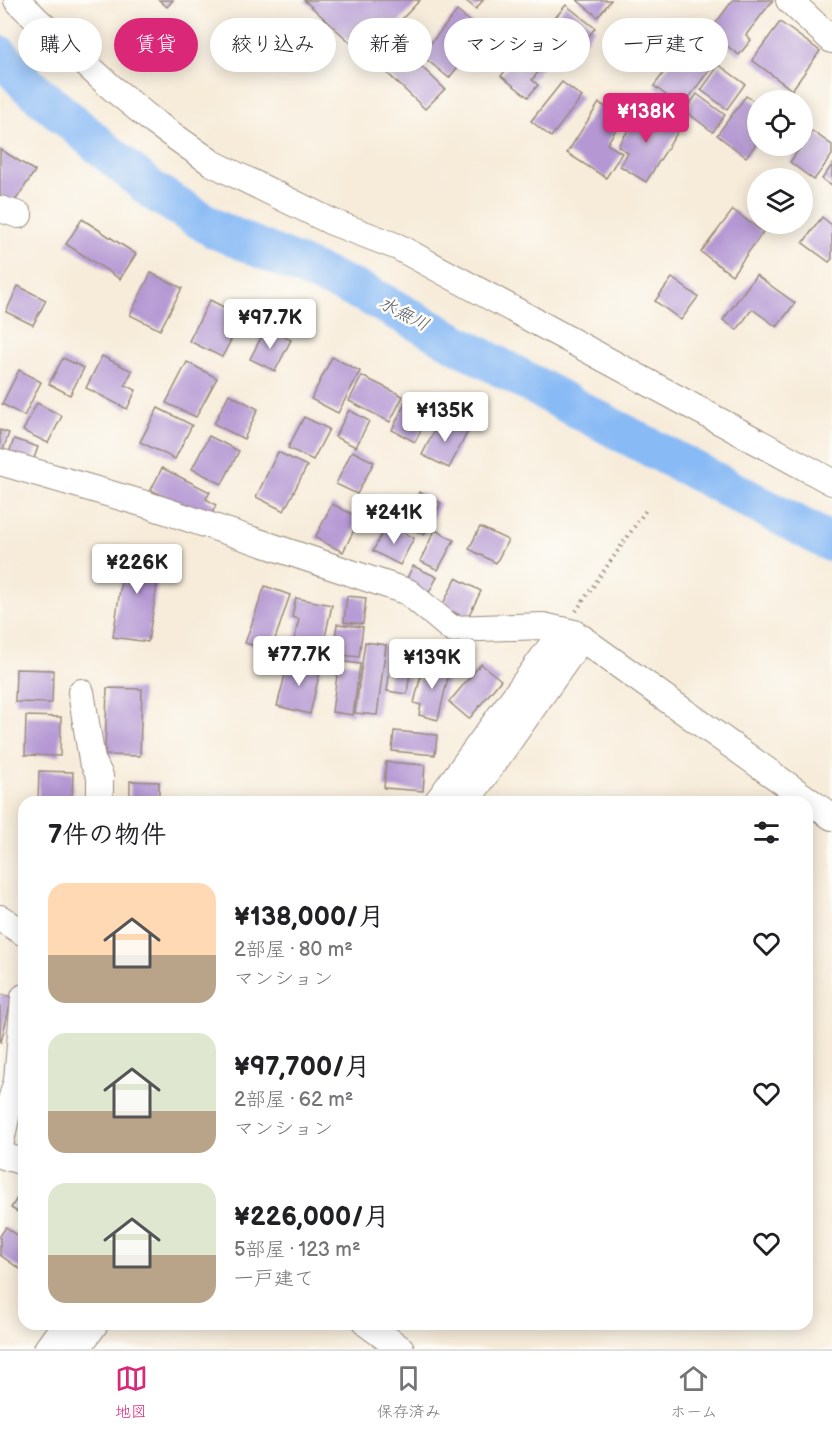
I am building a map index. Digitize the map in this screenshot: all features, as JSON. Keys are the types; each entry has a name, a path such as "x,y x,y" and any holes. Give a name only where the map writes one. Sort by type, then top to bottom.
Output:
{"street":[{"path":"17,0 111,87 154,122 212,163 332,222 398,247 832,482"},
{"path":"789,0 832,40"},
{"path":"0,462 145,504 408,592 452,630 543,626 573,634 802,796"},
{"path":"442,796 573,634"},
{"path":"470,796 573,634"},
{"path":"81,692 92,760 100,777 100,796"},
{"path":"813,804 832,817"},
{"path":"0,918 18,929"},
{"path":"0,1146 18,1069"},
{"path":"0,1155 18,1160"},
{"path":"47,1349 61,1330"},
{"path":"77,1349 91,1330"},
{"path":"375,1330 400,1349"}],"path":[{"path":"573,634 646,510"}],"building":[{"path":"159,0 173,0 167,7"},
{"path":"304,0 420,0 403,18 348,18 348,40 336,29 336,18 324,18"},
{"path":"465,0 483,0 476,9"},
{"path":"577,0 611,0 598,17"},
{"path":"733,0 773,0 746,35 751,40 739,55 728,47 728,18 720,18"},
{"path":"566,5 582,18 555,18"},
{"path":"457,11 466,18 451,18"},
{"path":"780,22 820,51 792,90 752,60"},
{"path":"590,24 595,28 590,34"},
{"path":"444,27 444,72 454,72 449,78 432,64 432,42"},
{"path":"386,72 427,72 445,89 425,109"},
{"path":"504,72 538,72 532,80 538,85 528,97 501,76"},
{"path":"664,72 708,72 682,107 654,86"},
{"path":"714,72 728,72 745,84 727,109 701,90"},
{"path":"562,82 582,97 551,137 531,121"},
{"path":"697,94 725,115 713,132 685,111"},
{"path":"746,96 747,97 747,156 717,135"},
{"path":"599,103 623,118 607,144 622,153 606,178 567,153"},
{"path":"643,107 679,130 646,182 620,166 628,153 618,146"},
{"path":"813,132 832,145 832,155 814,180 813,168 798,168 790,162 794,156 813,156"},
{"path":"0,149 35,171 13,204 0,196"},
{"path":"832,165 832,186 822,179"},
{"path":"733,210 747,220 747,234 762,234 732,275 701,252"},
{"path":"822,217 832,225 832,259 829,262 803,243 810,234 813,234 813,229"},
{"path":"82,219 136,254 120,279 66,244"},
{"path":"151,273 182,288 160,330 130,315"},
{"path":"756,275 795,303 777,327 752,309 737,330 723,320"},
{"path":"672,278 698,297 681,320 655,301"},
{"path":"18,286 46,300 33,325 6,312"},
{"path":"210,300 243,317 222,357 189,341"},
{"path":"266,328 291,340 275,371 250,359"},
{"path":"102,356 132,371 125,385 136,390 127,409 86,388"},
{"path":"332,357 360,371 338,413 311,399"},
{"path":"63,358 84,368 70,395 49,384"},
{"path":"187,362 217,378 196,417 166,403"},
{"path":"19,370 41,382 24,416 2,404"},
{"path":"362,376 403,396 390,422 349,401"},
{"path":"229,394 258,409 244,439 214,424"},
{"path":"407,399 431,411 415,442 392,430"},
{"path":"37,403 62,416 48,443 23,431"},
{"path":"158,408 192,425 175,459 140,442"},
{"path":"349,410 369,421 356,447 335,437"},
{"path":"304,417 329,429 313,460 288,448"},
{"path":"441,417 468,431 449,468 422,455"},
{"path":"0,430 9,433 2,453 0,452"},
{"path":"209,436 239,451 222,484 192,469"},
{"path":"14,439 38,447 32,464 8,456"},
{"path":"352,451 374,462 357,494 336,484"},
{"path":"278,452 307,466 284,511 256,497"},
{"path":"162,468 210,492 206,499 216,505 209,519 151,490"},
{"path":"419,492 441,503 424,535 402,524"},
{"path":"332,504 360,518 343,552 315,538"},
{"path":"387,524 414,538 400,565 373,551"},
{"path":"480,527 508,540 496,563 469,549"},
{"path":"435,530 454,540 438,570 420,561"},
{"path":"126,549 162,554 148,642 113,637"},
{"path":"413,566 437,577 427,596 404,584"},
{"path":"456,578 481,591 467,619 442,606"},
{"path":"265,586 290,595 271,651 245,643"},
{"path":"347,596 366,598 363,624 344,622"},
{"path":"296,598 332,605 322,651 293,644 299,619 292,617"},
{"path":"337,624 363,627 359,657 333,654"},
{"path":"365,642 386,645 377,715 355,713"},
{"path":"392,654 412,657 407,694 387,691"},
{"path":"289,659 321,667 310,714 277,706"},
{"path":"339,661 360,664 353,715 332,712"},
{"path":"424,663 450,669 438,720 419,715 421,705 414,703"},
{"path":"481,664 501,680 469,719 449,702"},
{"path":"16,669 53,670 52,703 15,702"},
{"path":"107,688 142,689 140,756 105,755"},
{"path":"26,716 61,717 60,756 25,755"},
{"path":"394,731 437,735 435,755 392,751"},
{"path":"386,762 425,765 423,791 384,788"},
{"path":"39,771 73,772 72,796 38,796"},
{"path":"130,781 159,782 159,796 130,796"},
{"path":"0,994 12,997 1,1042 0,1042"},
{"path":"18,1196 18,1212 11,1208"},
{"path":"6,1227 18,1236 18,1268 0,1255 0,1236"}],"waterway":[{"name":"水無川","path":"0,55 28,85 153,191 215,229 366,294 832,543"}]}
